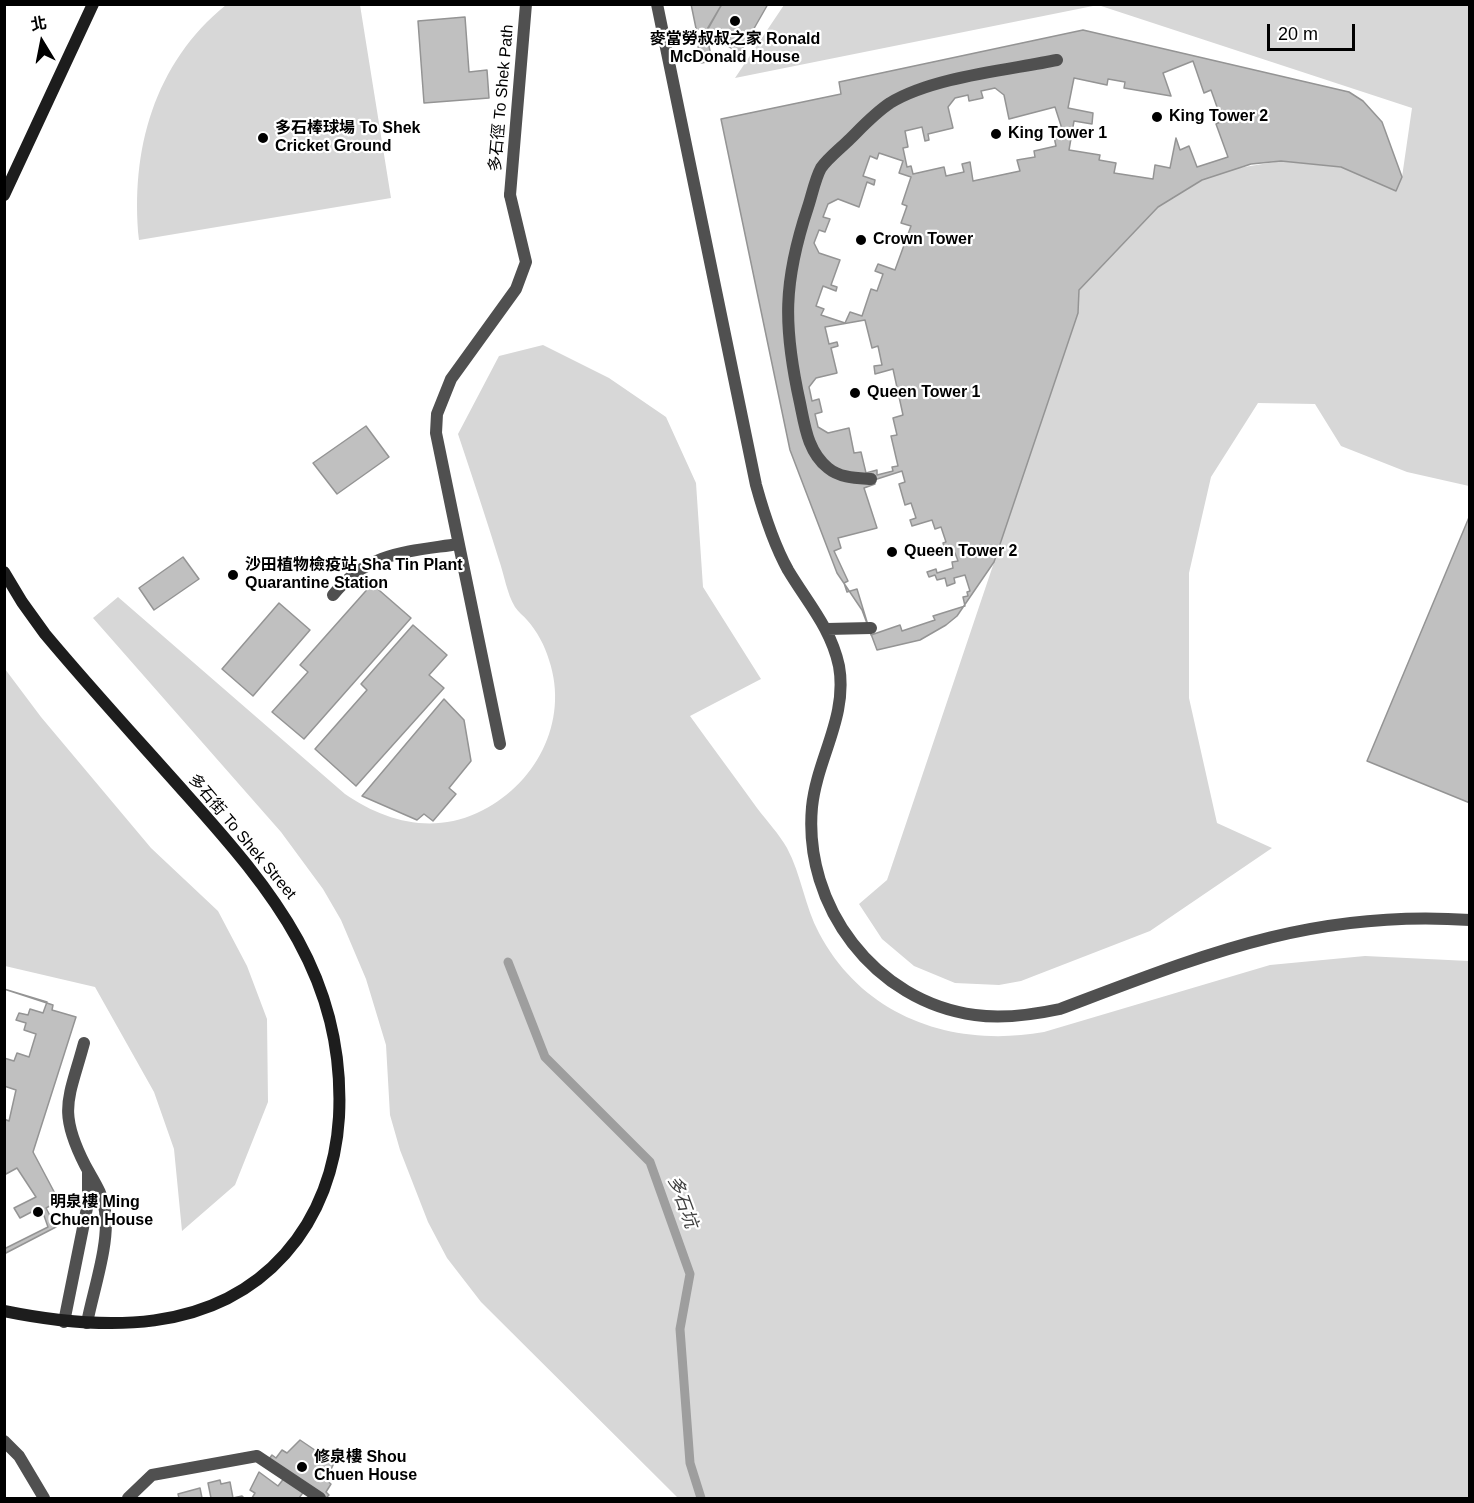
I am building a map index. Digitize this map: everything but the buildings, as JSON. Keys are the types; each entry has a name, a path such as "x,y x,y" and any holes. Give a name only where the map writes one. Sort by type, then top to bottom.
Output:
{"street":[{"path":"4,195 93,4"},
{"name":"多石徑 To Shek Path","path":"500,744 438,452 437,414 451,379 516,290 526,262 510,195 526,4"},
{"path":"657,4 759,494 774,540 787,567 827,629 839,666 841,686 835,730 817,778 812,806 811,835 815,864 823,892 835,918 870,964 893,983 918,998 973,1015 1003,1017 1031,1015 1060,1009 1228,947 1278,934 1396,918 1470,920"},
{"path":"871,479 849,478 829,469 814,453 806,433 790,360 787,304 792,258 821,168 871,118 890,103 912,92 934,85 1057,60"},
{"path":"333,595 354,573 385,556 458,544"},
{"name":"多石街 To Shek Street","path":"4,572 22,602 68,662 263,884 306,951 322,990 333,1026 338,1060 338,1136 321,1197 293,1244 271,1269 249,1287 205,1309 151,1322 64,1322 4,1311"},
{"path":"827,629 871,628"},
{"path":"84,1043 68,1102 67,1120 69,1132 102,1196 106,1225 87,1323"},
{"path":"64,1322 88,1203 88,1171"},
{"path":"4,1441 19,1456 44,1498"},
{"path":"128,1498 152,1475 257,1456 320,1498"}],"shaded area":[{"name":"多石棒球場 To Shek Cricket Ground","path":"226,5 360,5 391,198 139,240 137,207 139,174 152,111 164,81 181,54 201,28"},
{"path":"784,5 1098,5 735,78"},
{"path":"1098,5 1469,5 1469,486 1407,472 1341,446 1315,404 1258,403 1211,477 1189,573 1189,698 1217,823 1272,848 1150,931 1021,981 999,985 955,983 914,966 882,939 859,904 887,880 1078,313 1079,290 1158,207 1202,180 1226,170 1281,161 1341,167 1369,177 1402,177 1412,108"},
{"path":"543,345 609,378 666,417 696,483 703,587 761,679 690,716 787,848 814,923 838,962 860,987 886,1006 915,1020 945,1030 977,1035 1010,1036 1044,1032 1270,965 1365,956 1469,961 1469,1498 678,1498 481,1302 447,1258 428,1222 400,1150 390,1115 386,1045 366,979 341,920 323,889 281,832 93,618 118,597 345,794 376,811 408,822 442,823 477,813 498,802 531,770 543,750 551,729 555,706 554,683 543,644 531,624 516,609 510,596 458,434 499,356"},
{"path":"5,669 41,717 151,848 218,911 247,966 267,1019 268,1102 235,1185 182,1231 174,1149 154,1092 95,987 5,966"}],"waterway":[{"name":"多石坑","path":"508,962 545,1057 650,1162 690,1274 680,1329 690,1463 701,1498"}],"place":[{"name":"麥當勞叔叔之家 Ronald McDonald House","path":"735,21"},
{"name":"King Tower 2","path":"1157,117"},
{"name":"King Tower 1","path":"996,134"},
{"name":"多石棒球場 To Shek Cricket Ground","path":"263,138"},
{"name":"Crown Tower","path":"861,240"},
{"name":"Queen Tower 1","path":"855,393"},
{"name":"Queen Tower 2","path":"892,552"},
{"name":"沙田植物檢疫站 Sha Tin Plant Quarantine Station","path":"233,575"},
{"name":"明泉樓 Ming Chuen House","path":"38,1212"},
{"name":"修泉樓 Shou Chuen House","path":"302,1467"}]}
